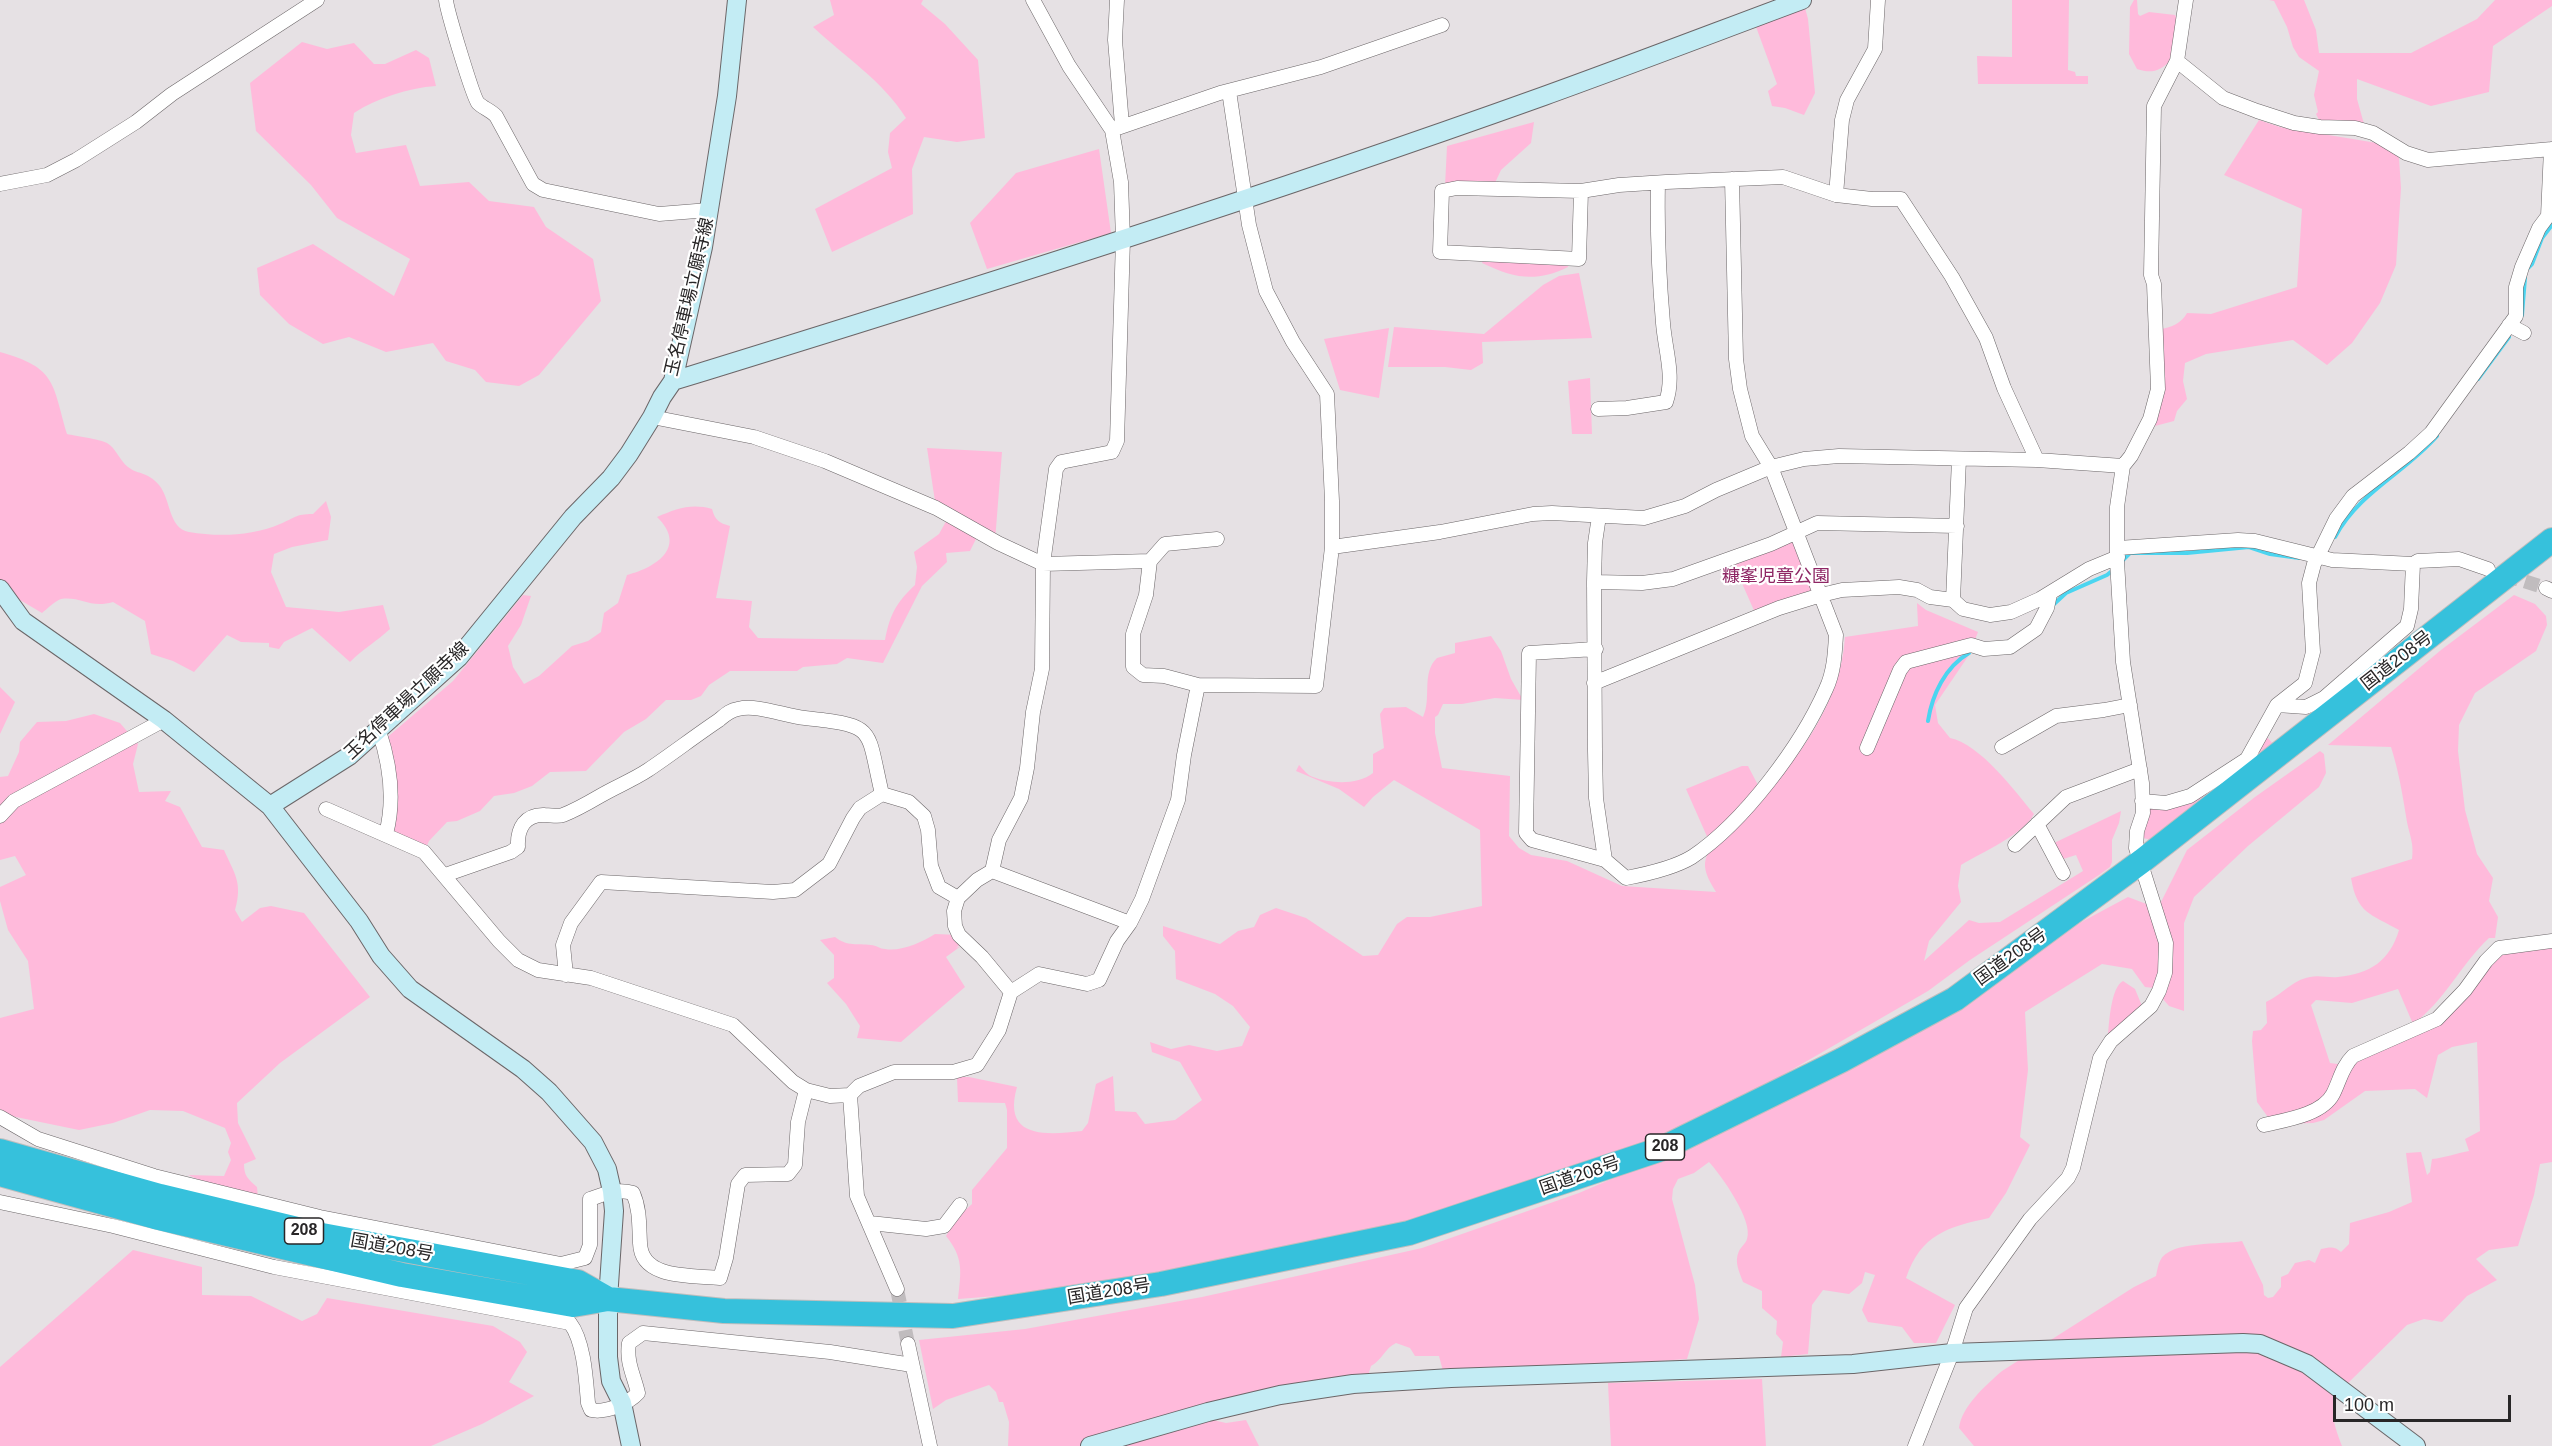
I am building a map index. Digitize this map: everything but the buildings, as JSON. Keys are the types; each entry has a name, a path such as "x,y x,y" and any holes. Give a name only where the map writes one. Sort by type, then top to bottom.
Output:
{"highway":[{"name":"国道208号","path":"0,1174 155,1217 402,1275 573,1305 608,1299 724,1311 953,1316 1161,1284 1409,1233 1661,1149 1842,1060 1955,999 2142,861 2552,540"},
{"name":"国道208号","path":"0,1151 160,1196 322,1235 578,1282 608,1299"}],"street":[{"path":"0,184 47,176 76,160 136,122 172,94 317,0"},
{"path":"446,0 471,88 478,102 496,116 533,184 543,190 659,214 709,210"},
{"name":"玉名停車場立願寺線","path":"270,806 349,756 459,657 573,517 611,478 629,454 673,381 704,247 727,96 737,0"},
{"path":"1033,0 1069,66 1117,128"},
{"path":"1011,992 982,957 959,935 954,911 958,898 977,880 992,871 999,840 1021,798 1033,712 1042,669 1043,564 1056,469 1061,462 1112,452 1118,441 1123,238 1117,128 1115,40 1117,0"},
{"path":"673,381 1247,197 1542,97 1802,0"},
{"path":"1836,195 1842,120 1848,100 1875,49 1878,0"},
{"path":"1915,1446 1952,1353 1966,1308 2030,1220 2068,1178 2073,1168 2100,1058 2111,1041 2151,1006 2165,973 2166,943 2142,861 2136,848 2137,831 2144,813 2140,770 2123,662 2117,507 2123,466 2131,456 2150,419 2158,389 2154,284 2151,274 2154,105 2177,61 2186,0"},
{"path":"1117,128 1229,91 1321,67 1442,25"},
{"path":"2142,801 2166,803 2190,796 2247,759 2277,705 2305,683 2313,652 2309,583 2314,564 2336,519 2353,496 2431,433 2515,328 2516,287 2539,228 2548,216 2551,149 2428,160 2406,153 2373,133 2355,128 2320,127 2294,123 2223,98 2177,61"},
{"path":"1217,539 1165,544 1150,561 1146,595 1133,634 1133,667 1143,675 1164,676 1198,685 1316,686 1332,547 1327,394 1293,342 1266,291 1249,225 1247,197 1229,91"},
{"path":"1581,191 1579,259 1440,252 1443,191 1456,188 1581,191 1619,185 1783,177 1836,195 1872,199 1901,198 1952,277 1986,338 2004,388 2037,460"},
{"path":"1596,649 1529,653 1526,833 1532,840 1605,860 1626,878 1649,873 1690,858 1713,840 1774,776 1794,748 1827,688 1834,658 1836,635 1770,467 1752,436 1736,359 1732,179"},
{"path":"1598,409 1666,402 1669,392 1671,376 1663,323 1658,183"},
{"path":"652,417 754,437 825,461 936,508 998,543 1043,564 1150,561"},
{"path":"1332,547 1440,532 1533,514 1644,518 1685,506 1716,489 1770,467 1803,459 1839,456 2037,460 2123,466"},
{"path":"1953,600 1959,459"},
{"path":"1599,516 1595,543 1594,582 1596,798 1605,860"},
{"path":"1594,582 1642,583 1673,579 1770,544 1817,523 1957,526"},
{"path":"1594,683 1779,608 1842,590 1899,587 1917,590 1930,597 1953,600 1963,609 1990,615 2011,612 2050,594 2089,569 2118,555 2238,540 2319,557 2370,563 2413,564 2418,561 2459,559 2488,569"},
{"path":"2277,705 2306,707 2324,698 2407,626 2411,609 2413,564"},
{"path":"0,589 23,621 164,720 270,806 358,921 381,956 410,989 523,1069 572,1116 593,1142 606,1169 612,1191 614,1211 608,1299 608,1357 611,1381 622,1403 631,1446"},
{"path":"1867,748 1900,670 1906,662 1971,645 1984,649 2010,647 2036,630 2047,608 2050,594"},
{"path":"326,809 367,829 386,834 424,852 518,960 538,970 591,978 733,1025 793,1082 806,1090 830,1096 850,1095 859,1086 894,1072 953,1072 977,1065 999,1030 1011,992 1039,974 1087,984 1099,980 1117,941 1142,899 1178,800 1198,685"},
{"path":"2002,747 2056,716 2130,705"},
{"path":"446,875 511,852 518,847 524,820 537,815 561,816 584,805 646,771 703,729 739,708 756,707 795,717 843,722 861,729 869,737 882,794"},
{"path":"0,816 14,801 164,720"},
{"path":"379,731 388,760 390,816 386,834"},
{"path":"2015,845 2066,797 2140,770"},
{"path":"566,975 563,945 571,922 601,882 774,892 795,890 830,864 860,808 882,794 909,802 924,816 928,830 931,866 939,887 958,898"},
{"path":"2037,825 2063,873"},
{"path":"992,871 1130,922"},
{"path":"2264,1125 2319,1108 2331,1096 2345,1065 2353,1056 2437,1020 2499,948 2552,941"},
{"path":"0,1118 38,1139 154,1176 320,1216 561,1264 585,1258 590,1245 590,1199 612,1191 633,1193 639,1213 640,1247 644,1261 651,1268 666,1272 720,1278 726,1258 738,1184 745,1175 788,1174 795,1165 798,1122 806,1090"},
{"path":"850,1095 857,1196 897,1289"},
{"path":"0,1202 113,1226 274,1267 570,1323 576,1331 580,1344 588,1403 591,1410 600,1412 633,1399 638,1393 628,1362 628,1353 630,1343 643,1333 830,1352 912,1365"},
{"path":"870,1223 926,1229 944,1226 960,1205"},
{"path":"909,1344 930,1446"},
{"path":"1090,1446 1208,1412 1280,1395 1353,1384 1451,1378 1853,1364 1952,1353 2260,1344 2307,1364 2416,1446"}],"green space":[{"path":"830,0 923,0 921,4 945,24 978,60 985,138 957,142 924,137 912,169 913,214 832,252 815,209 892,168 888,152 890,133 906,118 875,81 813,27 834,15"},
{"path":"2012,0 2069,0 2068,70 2075,72 2076,76 2088,76 2088,84 1978,84 1977,56 2012,57"},
{"path":"2134,0 2137,0 2140,16 2149,12 2175,15 2177,19 2171,60 2155,70 2137,69 2129,54 2130,7"},
{"path":"2269,0 2304,0 2316,30 2319,53 2411,53 2477,19 2495,0 2552,0 2552,6 2493,46 2489,92 2431,106 2357,79 2357,99 2364,124 2319,120 2314,95 2319,71 2299,57 2274,1"},
{"path":"1804,4 1808,19 1815,93 1804,115 1772,106 1768,91 1777,84 1755,24"},
{"path":"302,42 327,49 354,43 374,64 385,64 416,50 429,58 436,86 393,95 354,113 351,135 356,153 406,145 420,186 469,182 489,201 534,207 546,227 593,259 601,301 539,375 519,386 486,382 475,370 446,361 433,343 386,352 349,337 323,344 289,324 260,295 257,268 313,244 394,296 410,259 337,218 311,185 256,131 250,83"},
{"path":"2259,120 2280,127 2389,145 2399,158 2401,188 2396,265 2380,303 2352,343 2327,365 2293,340 2206,354 2185,363 2183,381 2187,399 2177,411 2174,421 2155,426 2164,394 2160,329 2182,320 2187,313 2211,314 2297,287 2302,209 2224,175"},
{"path":"1534,122 1531,143 1501,170 1494,185 1445,186 1447,146"},
{"path":"1099,149 1111,233 987,269 970,223 1016,173"},
{"path":"1484,258 1569,263 1568,267 1556,272 1525,277 1482,263"},
{"path":"1579,273 1592,338 1482,342 1483,363 1471,370 1445,367 1388,367 1394,327 1484,334 1543,285 1559,276"},
{"path":"1389,328 1379,398 1340,390 1324,339"},
{"path":"0,352 32,364 49,380 67,434 107,443 128,467 155,481 163,491 173,519 182,529 200,534 223,535 258,531 299,516 313,514 326,501 331,517 328,540 292,547 274,554 271,572 286,607 339,612 383,605 390,629 350,662 312,628 284,642 279,649 269,647 269,643 241,642 227,635 194,672 173,661 151,654 145,621 113,602 98,604 61,599 42,613 15,597 0,582"},
{"path":"1590,378 1592,434 1572,434 1568,381"},
{"path":"927,448 1002,452 995,541 979,533 970,551 946,553 947,562 922,586 883,663 847,658 837,664 803,667 797,671 730,671 709,685 701,696 691,700 666,700 646,719 624,732 586,771 550,772 532,786 514,793 494,796 480,811 457,821 447,822 429,841 424,852 386,834 384,740 453,681 523,595 531,596 521,625 508,646 513,667 524,684 539,676 572,646 588,641 601,632 604,613 618,603 627,575 649,567 665,554 669,546 669,537 666,527 657,517 664,514 677,509 704,507 712,509 718,520 730,526 716,598 752,601 749,627 758,638 885,640 895,610 915,585 917,567 914,552 939,534 949,516 936,508"},
{"name":"糠峯児童公園","path":"1790,540 1794,543 1817,590 1756,615 1733,563"},
{"path":"2514,595 2535,604 2546,616 2547,625 2536,651 2475,693 2459,725 2458,751 2465,810 2477,854 2493,878 2489,901 2498,917 2495,938 2489,938 2479,948 2434,1005 2413,1024 2398,989 2352,1003 2316,1000 2311,1005 2330,1063 2345,1065 2423,1025 2499,948 2552,948 2552,1162 2540,1164 2534,1195 2518,1246 2489,1250 2476,1259 2497,1280 2467,1296 2442,1322 2424,1319 2407,1325 2341,1390 2333,1411 2342,1446 1974,1446 1959,1428 1969,1404 1982,1390 2002,1371 2134,1287 2156,1276 2159,1263 2165,1254 2185,1246 2242,1241 2263,1285 2264,1295 2268,1298 2273,1297 2281,1287 2281,1277 2288,1274 2295,1263 2309,1260 2315,1263 2321,1249 2332,1248 2341,1252 2349,1244 2350,1223 2389,1212 2412,1202 2406,1153 2421,1152 2427,1175 2430,1172 2432,1159 2469,1151 2465,1139 2480,1131 2477,1042 2452,1047 2438,1055 2427,1098 2415,1089 2365,1091 2324,1120 2313,1123 2273,1124 2257,1102 2252,1041 2253,1031 2261,1030 2267,1023 2266,1002 2292,984 2313,976 2335,977 2360,973 2369,969 2378,964 2390,950 2399,930 2373,916 2361,906 2351,878 2412,859 2411,840 2399,775 2391,747 2328,745 2441,650"},
{"path":"1917,603 1926,610 1978,632 1969,655 1935,705 1938,723 1950,738 1973,749 1985,759 2034,814 2029,822 2012,836 1961,865 1958,886 1961,902 1929,941 1924,961 1969,920 1979,923 2000,922 2083,871 2076,855 2057,861 2054,843 2121,811 2112,840 2112,862 2110,867 2099,875 1970,960 1928,991 1724,1109 1646,1143 1414,1221 1202,1267 1036,1293 958,1299 960,1266 956,1251 946,1236 957,1218 972,1204 972,1190 1007,1148 1007,1110 1005,1103 958,1102 957,1077 969,1077 1017,1087 1014,1104 1016,1116 1021,1125 1042,1133 1082,1131 1088,1123 1096,1084 1113,1076 1115,1111 1136,1112 1145,1124 1175,1120 1202,1100 1180,1062 1152,1052 1150,1042 1171,1049 1189,1045 1217,1051 1242,1046 1250,1027 1233,1006 1215,994 1176,979 1175,951 1163,936 1163,926 1220,944 1238,931 1254,927 1260,915 1276,908 1306,918 1363,956 1378,955 1397,924 1407,917 1430,917 1482,906 1480,830 1394,780 1364,807 1339,789 1296,771 1299,765 1311,776 1336,782 1360,780 1373,773 1373,754 1384,748 1380,714 1384,708 1406,707 1423,717 1432,664 1437,658 1455,653 1455,643 1491,636 1501,651 1511,679 1523,700 1495,698 1462,704 1443,704 1435,717 1435,733 1442,768 1510,776 1509,836 1519,848 1531,855 1567,861 1622,886 1716,892 1705,868 1709,852 1720,838 1769,790 1814,730 1835,685 1842,661 1845,637 1918,626"},
{"path":"0,687 15,702 0,734"},
{"path":"94,714 120,723 138,744 133,764 139,792 171,791 165,801 180,807 202,847 224,850 238,885 235,910 242,922 260,908 271,906 304,913 370,997 280,1063 237,1103 238,1123 256,1159 244,1164 245,1172 257,1187 258,1198 188,1175 224,1176 231,1160 228,1152 231,1143 225,1128 183,1111 150,1110 113,1123 79,1130 11,1116 0,1109 0,1018 34,1009 28,961 8,930 0,901 0,887 26,875 15,856 0,860 0,777 8,776 19,752 20,742 37,722 66,721"},
{"path":"2264,734 2278,749 2275,754 2164,837 2152,840 2143,838 2151,800 2154,800 2154,797 2184,800 2205,795 2248,767"},
{"path":"2320,751 2324,754 2326,773 2319,787 2248,846 2194,897 2184,923 2184,1011 2169,1006 2162,998 2168,987 2172,949 2160,904 2187,850 2255,797"},
{"path":"1742,766 1748,766 1759,787 1709,841 1686,789"},
{"path":"2128,897 2149,905 2160,938 2161,964 2154,988 2145,987 2132,969 2102,964 2025,1012 2028,1070 2020,1137 2030,1145 2006,1193 1989,1218 1949,1229 1928,1242 1912,1263 1906,1278 1955,1305 1936,1343 1914,1343 1902,1327 1868,1322 1862,1310 1875,1275 1865,1272 1862,1283 1849,1294 1823,1290 1812,1305 1808,1354 1781,1357 1783,1342 1776,1334 1777,1321 1762,1308 1762,1291 1743,1282 1738,1266 1738,1255 1747,1239 1746,1221 1728,1187 1709,1162 1694,1173 1678,1179 1673,1189 1672,1199 1695,1285 1699,1319 1687,1359 1448,1376 1443,1371 1439,1356 1415,1356 1410,1348 1396,1343 1371,1366 1367,1379 1080,1446 1008,1446 1009,1422 1003,1402 999,1402 996,1392 989,1385 946,1400 933,1409 919,1340 1025,1329 1202,1297 1306,1274 1422,1248 1579,1193 1746,1121 2074,926"},
{"path":"935,934 959,935 964,941 946,957 965,987 901,1042 857,1038 860,1026 846,1004 827,983 834,978 834,955 820,940 835,937 848,943 873,945 891,950 911,946"},
{"path":"2123,981 2135,989 2142,1006 2108,1036 2113,998"},
{"path":"133,1250 202,1267 202,1295 251,1296 302,1321 317,1314 327,1298 493,1326 520,1342 527,1352 509,1382 534,1396 482,1424 431,1446 0,1446 0,1367"},
{"path":"1762,1379 1766,1446 1611,1446 1608,1383"},
{"path":"1213,1420 1226,1423 1246,1420 1259,1446 1123,1446"}],"waterway":[{"path":"2528,268 2532,264 2542,238 2552,225"},
{"path":"2522,315 2525,278"},
{"path":"2478,379 2509,337"},
{"path":"2335,537 2345,521 2369,495 2411,461 2437,436"},
{"path":"2123,560 2130,553 2187,553 2249,547 2270,554 2299,558"},
{"path":"2053,605 2066,593 2107,575 2113,570"},
{"path":"1928,721 1936,692 1941,683 1953,666 1969,653"}],"tunnel":[{"path":"2505,575 2546,588"},
{"path":"897,1289 908,1344"}]}
